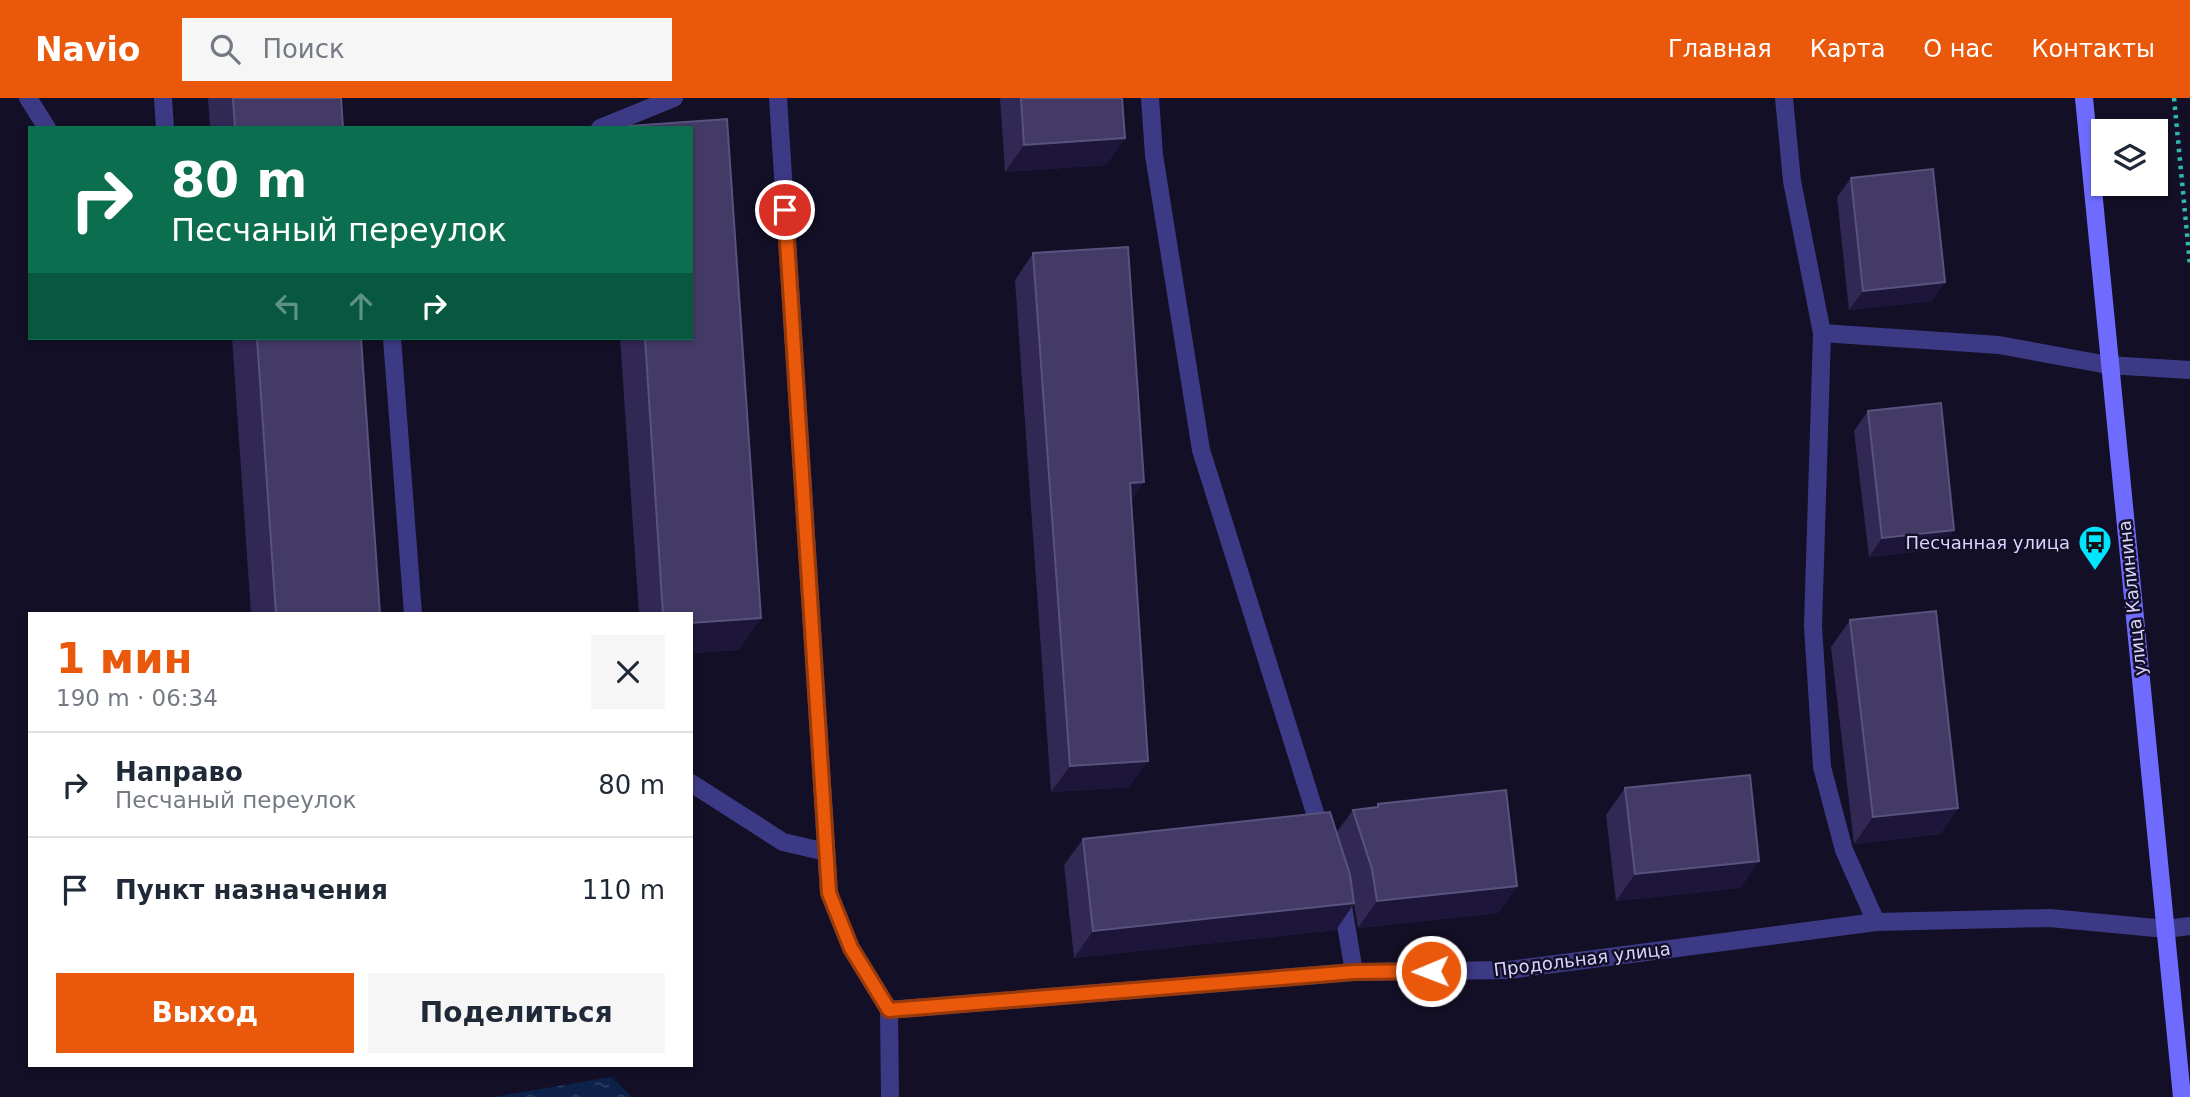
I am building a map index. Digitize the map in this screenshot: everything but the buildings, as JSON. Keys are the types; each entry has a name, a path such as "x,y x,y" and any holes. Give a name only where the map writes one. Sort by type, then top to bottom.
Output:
{"main road":[{"name":"улица Калинина","path":"2084,98 2108,365 2182,1097"}],"street":[{"path":"29,98 46,126"},
{"path":"163,98 165,126"},
{"path":"605,126 674,98"},
{"path":"778,98 829,893 851,948 889,1010 890,1097"},
{"path":"1150,98 1154,155 1201,450 1326,846"},
{"path":"1784,98 1792,181 1822,333 1813,626 1822,767 1844,850 1876,922"},
{"path":"1822,333 1998,345 2108,365 2190,370"},
{"path":"392,340 413,612"},
{"path":"693,784 783,842 825,852"},
{"path":"1334,873 1342,899 1354,972"},
{"name":"Продольная улица","path":"889,1010 1354,972 1509,970 1876,922 2050,918 2166,929 2190,926"}],"path":[{"path":"2174,98 2190,265"}],"water":[{"path":"611,1077 632,1097 494,1097"}],"place":[{"name":"Песчанная улица","path":"2095,572"}],"route":[{"path":"785,210 829,893 851,948 889,1010 1354,972 1431,971"}]}
